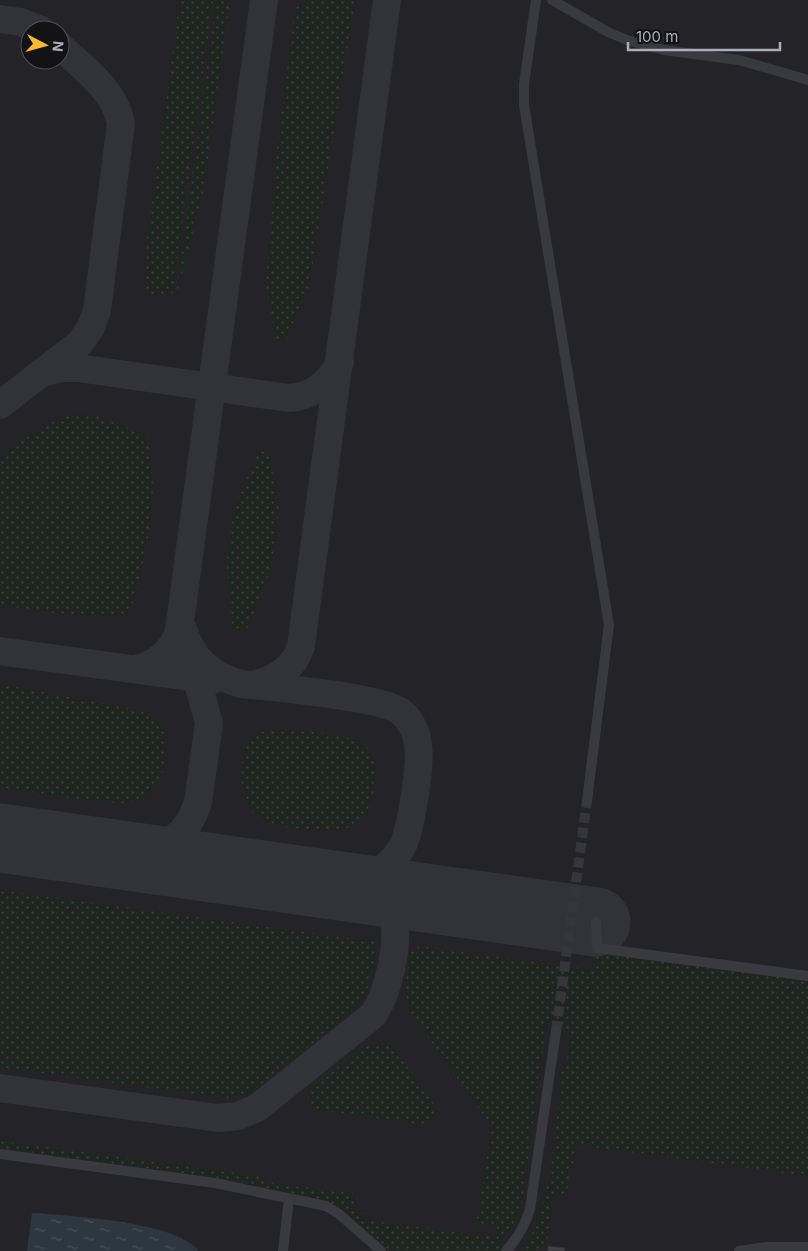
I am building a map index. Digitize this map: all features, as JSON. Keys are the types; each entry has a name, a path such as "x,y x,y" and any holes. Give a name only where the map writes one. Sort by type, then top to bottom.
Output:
{"lane":[{"path":"536,0 524,84 525,112 609,625 587,800"},
{"path":"552,0 608,32 627,40 664,50 739,60 808,80"},
{"path":"596,922 597,948 808,976"},
{"path":"506,1251 517,1240 526,1225 530,1209 556,1031"},
{"path":"0,1154 215,1184 326,1206 339,1214 381,1251"},
{"path":"283,1251 290,1199"},
{"path":"739,1251 766,1247 808,1247"}],"shaded area":[{"path":"0,0 808,0 808,1251 0,1251"},
{"path":"180,0 213,0 172,296 163,294 146,296 147,241"},
{"path":"216,0 230,0 204,188 176,297"},
{"path":"311,0 355,0 309,286 285,341 276,341 266,284 277,150 295,8"},
{"path":"69,414 92,414 146,435 152,477 151,519 148,539 130,609 117,617 54,613 0,605 0,457 37,430"},
{"path":"259,451 269,453 279,508 271,569 247,629 232,628 227,562 234,508"},
{"path":"0,684 138,710 155,719 162,727 166,746 165,762 157,785 146,797 127,803 92,801 0,787"},
{"path":"278,729 345,737 363,745 371,752 375,766 375,782 371,801 363,817 357,823 340,830 292,828 263,820 250,808 242,787 242,763 245,752 249,742 256,735"},
{"path":"0,890 376,942 374,962 367,989 351,1013 250,1093 231,1098 217,1097 0,1067"},
{"path":"418,946 594,970 597,950 808,978 808,1176 577,1145 566,1195 553,1194 546,1247 543,1247 542,1251 522,1251 532,1235 546,1191 555,1139 562,1070 567,1062 571,1030 546,1025 522,1202 515,1222 499,1245 502,1248 499,1251 388,1251 337,1206 318,1199 227,1179 0,1148 0,1141 266,1177 266,1182 357,1194 355,1212 366,1214 365,1220 493,1237 497,1227 476,1225 492,1127 411,1013 405,989 410,952 417,951"},
{"path":"380,1042 394,1048 437,1109 438,1112 432,1121 419,1124 317,1110 309,1105 308,1094 311,1089 364,1046"}],"water":[{"path":"32,1213 96,1218 146,1227 187,1241 199,1251 27,1251"}],"building":[{"path":"548,1246 565,1248 564,1251 548,1251"}],"taxiway":[{"path":"135,669 150,664 163,656 173,644 179,630 264,0"},
{"path":"252,685 276,677 294,661 301,646 387,0"},
{"path":"0,19 20,22"},
{"path":"0,405 80,343 91,327 97,310 121,123 112,100 105,90 70,55"},
{"path":"42,373 61,368 78,368 289,398 298,397 320,387 331,376 340,362"},
{"path":"183,629 192,649 204,665 230,681 241,684 350,697 372,702 401,712 411,723 415,731 419,754 412,814 405,841 401,849 385,867 364,881 349,886"},
{"path":"0,651 212,680"},
{"path":"30,840 77,848 127,852 150,849 170,841 187,825 198,802 209,723 189,651"},
{"path":"0,1088 218,1118 238,1116 257,1108 373,1015 378,1006 388,982 394,956 394,920 381,901 358,887"}],"runway":[{"path":"0,838 596,922"}],"tunnel":[{"path":"556,1031 587,801"}]}
